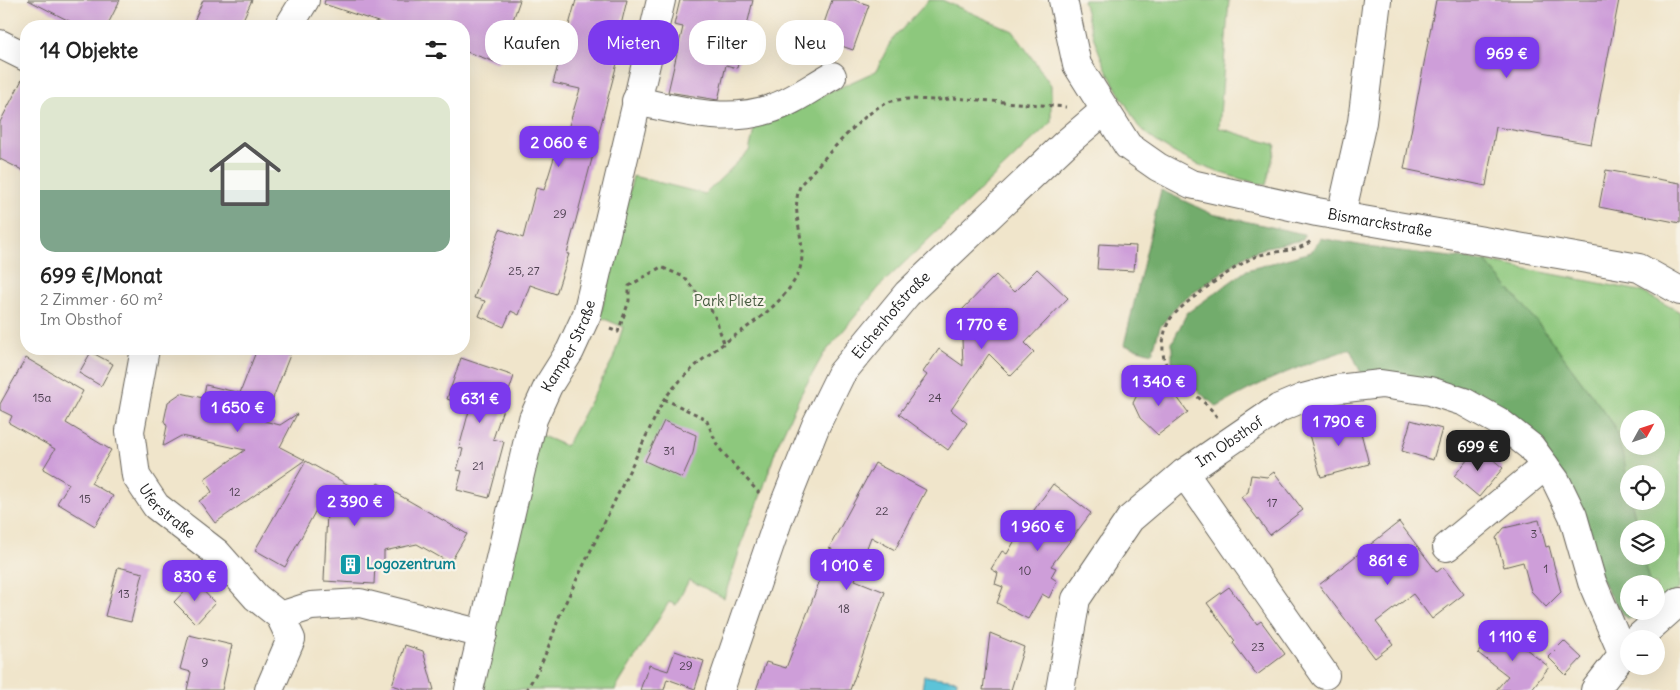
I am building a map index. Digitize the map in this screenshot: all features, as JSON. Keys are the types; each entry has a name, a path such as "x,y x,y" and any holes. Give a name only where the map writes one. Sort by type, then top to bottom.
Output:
{"street":[{"path":"293,20 305,0"},
{"name":"Kamper Straße","path":"469,690 505,531 533,419 548,386 570,351 584,321 661,0"},
{"path":"1063,0 1077,65 1105,110"},
{"path":"1329,214 1362,122 1377,0"},
{"path":"0,44 20,54"},
{"path":"636,101 707,114 736,117 772,109 832,76"},
{"name":"Bismarckstraße","path":"1105,110 1128,146 1158,167 1191,184 1329,214 1639,268 1680,291"},
{"name":"Eichenhofstraße","path":"720,690 780,515 816,425 841,374 907,294 1065,144 1105,110"},
{"name":"Uferstraße","path":"144,355 130,431 136,476 156,506 217,553 256,597 280,616 291,639 269,690"},
{"name":"Im Obsthof","path":"1060,690 1076,599 1130,520 1184,473 1279,408 1303,398 1337,389 1381,384 1430,391 1464,402 1498,421 1531,447 1556,481 1573,516 1592,582 1620,630"},
{"path":"1447,547 1545,466"},
{"name":"Im Obsthof","path":"1184,473 1325,675"},
{"path":"1647,630 1680,601"},
{"path":"280,616 311,606 360,603 483,634"},
{"path":"1595,690 1620,658"}],"path":[{"path":"526,690 541,668 549,650 560,614 664,399 681,378 724,343 758,321 787,290 798,275 803,253 796,196 801,184 880,104 895,100 942,101 954,98 1105,110"},
{"path":"1232,439 1202,398 1185,388 1170,372 1164,360 1164,337 1169,321 1182,307 1231,271 1256,257 1283,250 1300,250 1313,240 1329,214"},
{"path":"584,321 618,332 629,301 629,286 661,266 684,277 714,314 724,343"},
{"path":"664,399 706,419 718,447 758,492"}],"green space":[{"name":"Park Plietz","path":"929,0 942,0 1013,31 1051,85 1051,122 882,284 823,355 801,394 777,446 724,598 689,580 676,605 669,602 615,690 478,690 540,435 566,446 613,359 623,327 600,317 633,176 705,194 749,151 755,126 876,71 891,41"},
{"path":"1083,0 1229,0 1219,128 1276,145 1266,185 1217,172 1185,158 1155,141 1140,128 1106,69 1091,29"},
{"path":"1161,190 1212,214 1304,234 1303,240 1266,247 1245,256 1180,302 1160,327 1152,353 1124,345"},
{"path":"1320,238 1375,248 1485,261 1542,328 1614,425 1620,446 1620,455 1622,455 1625,465 1620,465 1620,510 1633,510 1636,520 1620,520 1620,565 1645,565 1647,575 1620,575 1620,610 1608,593 1536,439 1361,373 1350,349 1282,374 1217,407 1189,384 1172,363 1172,343 1187,313 1247,270 1311,252"},
{"path":"1485,261 1640,291 1680,312 1680,588 1665,600 1665,575 1647,575 1644,565 1665,565 1665,520 1636,520 1633,510 1665,510 1665,465 1624,465 1621,455 1665,455 1665,410 1620,410 1620,450 1614,425 1542,328"}],"water":[{"path":"924,676 957,680 956,690 922,690"}],"building":[{"path":"28,0 120,0 110,20 67,20"},
{"path":"203,0 252,0 243,20 194,20"},
{"path":"325,0 520,0 513,20 485,20 485,58 470,53 470,20 372,20 324,4"},
{"path":"576,0 627,0 622,20 588,20 588,65 617,65 567,254 569,254 556,294 530,285 519,315 511,311 504,327 479,316 485,301 474,298 500,229 523,238 536,188 544,190 554,158 559,159 580,89 553,83 558,65 578,65 578,20 570,20"},
{"path":"680,0 753,0 748,20 689,20 689,65 726,65 718,100 668,92 674,65 679,65 679,44 683,27 679,26 679,20 675,20"},
{"path":"832,0 854,0 869,5 853,50 844,47 844,20 825,20"},
{"path":"1436,0 1619,0 1591,144 1496,127 1486,186 1404,169"},
{"path":"726,65 738,65 737,68"},
{"path":"20,84 20,169 0,159 0,122"},
{"path":"1606,170 1680,183 1680,223 1599,207"},
{"path":"1099,244 1136,246 1134,271 1097,269"},
{"path":"1037,269 1068,298 1025,343 1034,352 1011,376 989,354 951,410 967,423 948,450 899,414 927,375 923,372 939,349 963,366 961,311 996,275 1014,292"},
{"path":"89,355 96,355 113,364 101,386 79,373"},
{"path":"255,355 290,355 264,421 280,425 297,414 280,447 305,460 215,523 199,501 212,492 204,479 245,450 181,436 163,446 167,426 164,421 168,402 181,393 203,398 206,385 240,393"},
{"path":"26,358 83,391 66,423 111,450 91,483 113,496 95,526 57,503 69,484 43,469 55,449 9,423 12,416 0,410 0,404"},
{"path":"461,358 514,376 493,439 504,442 489,498 457,490 462,471 457,470 463,449 459,448 470,407 447,399"},
{"path":"1161,381 1172,395 1174,393 1188,412 1158,435 1140,418 1133,403 1140,389"},
{"path":"1357,417 1369,464 1321,477 1308,431"},
{"path":"1411,420 1442,429 1433,460 1402,451"},
{"path":"664,421 696,435 693,453 682,478 645,461"},
{"path":"1478,447 1503,468 1479,497 1454,476"},
{"path":"306,461 370,497 378,483 467,534 450,563 417,544 384,551 384,564 375,564 374,584 324,581 328,488 285,567 255,550"},
{"path":"875,463 926,490 895,550 871,537 855,580 885,592 850,690 756,690 766,662 786,668 832,549 829,548"},
{"path":"1274,472 1303,510 1270,535 1241,497 1248,492 1251,475 1267,477"},
{"path":"1053,484 1091,513 1051,566 1056,568 1051,577 1057,581 1049,598 1042,594 1028,619 997,603 1003,587 995,584 998,573 991,569 1002,551 1007,554 1026,521"},
{"path":"1539,520 1546,547 1549,546 1561,592 1546,607 1531,591 1523,562 1504,567 1496,538 1504,528"},
{"path":"1399,522 1437,572 1443,567 1464,594 1432,619 1413,594 1376,622 1393,644 1375,658 1319,585"},
{"path":"118,567 143,573 131,622 105,616"},
{"path":"194,581 215,603 196,624 174,602"},
{"path":"1229,587 1257,624 1261,621 1285,654 1257,675 1207,603"},
{"path":"1498,627 1549,667 1531,690 1496,690 1508,676 1478,653"},
{"path":"990,633 1024,647 1011,690 983,690"},
{"path":"189,635 232,645 222,690 187,690 191,672 180,669"},
{"path":"1564,641 1582,658 1566,675 1548,657"},
{"path":"405,645 423,651 434,690 408,690 392,685"},
{"path":"675,651 704,661 695,689 667,679 664,690 640,690 649,665 668,671"}],"place":[{"name":"Logozentrum","path":"350,564"}]}
